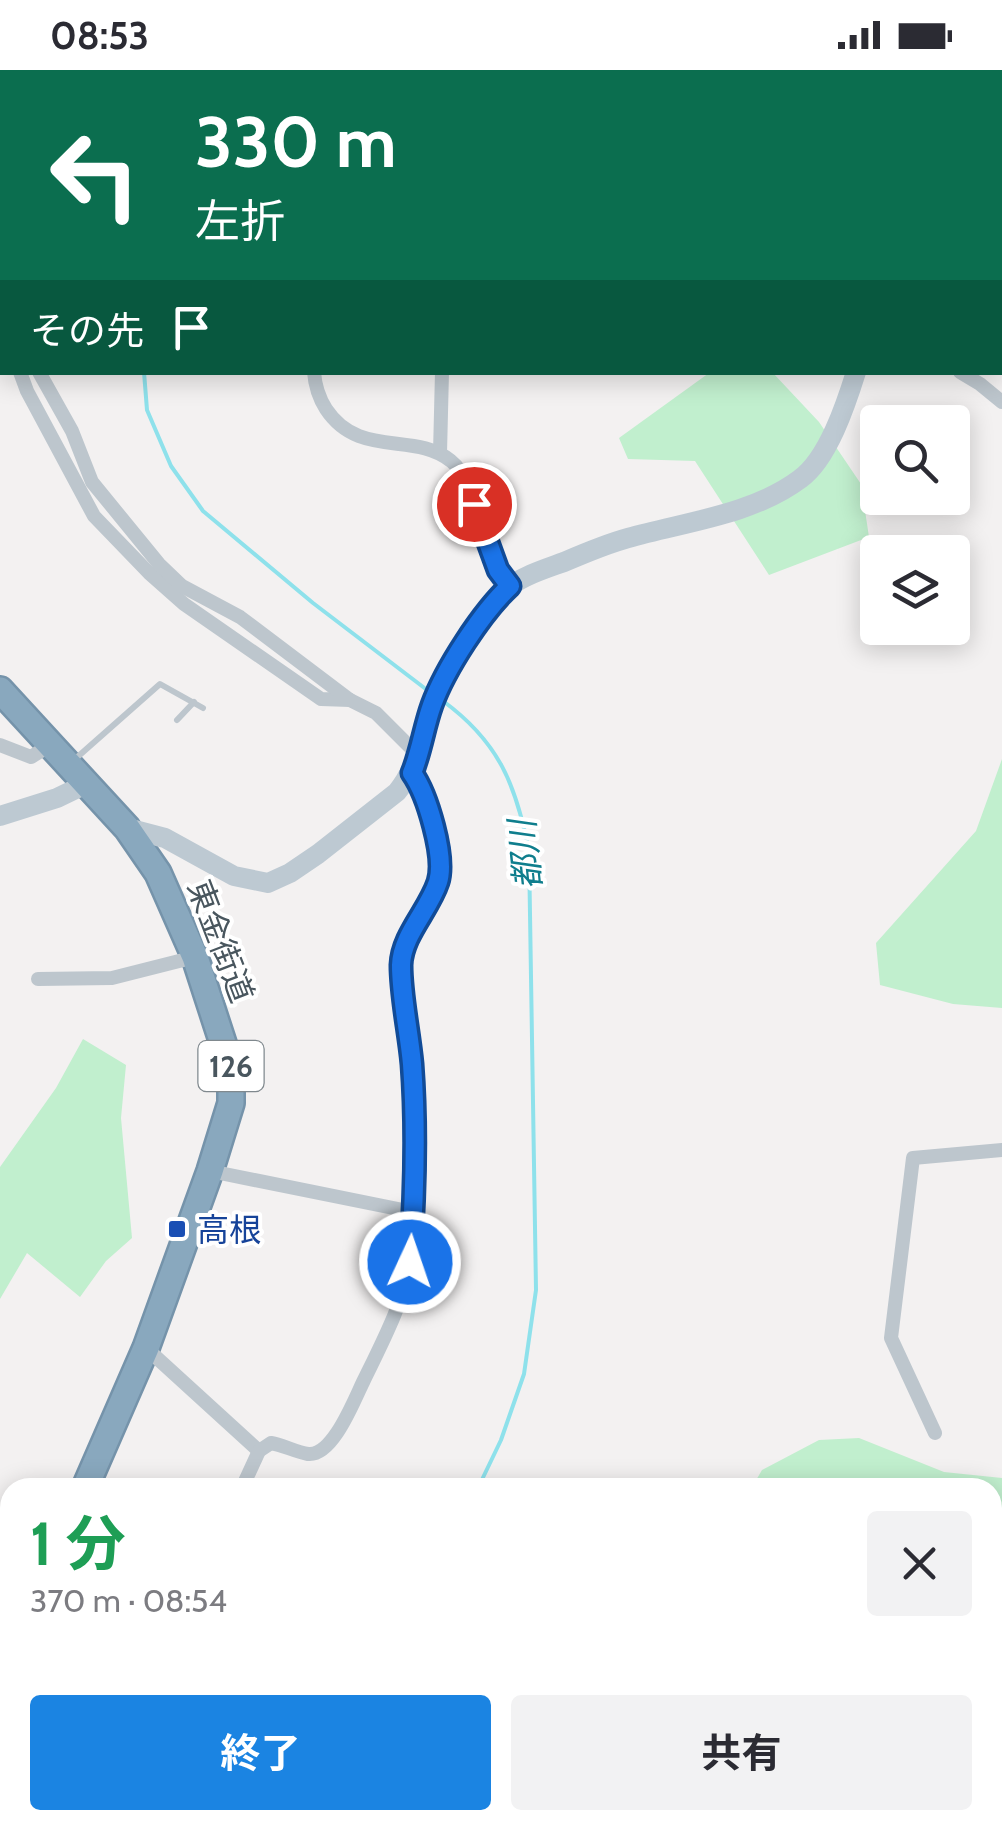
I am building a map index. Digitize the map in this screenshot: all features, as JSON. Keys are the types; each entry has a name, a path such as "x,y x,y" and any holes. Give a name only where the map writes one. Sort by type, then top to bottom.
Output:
{"highway":[{"name":"東金街道","path":"0,690 127,828 158,873 196,957 228,1050 232,1088 210,1171 146,1348 89,1478"}],"street":[{"path":"21,375 94,516 148,573 184,604 321,699 350,700"},
{"path":"41,375 72,431 92,482 159,564 182,586 240,617 350,700 376,714 415,764 436,838 440,878 404,949 401,966 417,1162 410,1262 405,1279 371,1366 342,1425 322,1450 310,1455 272,1443 259,1451 247,1478"},
{"path":"315,375 322,403 336,422 354,436 440,454 462,470 498,570 510,586"},
{"path":"440,454 442,375"},
{"path":"127,828 165,838 234,876 268,882 318,854 397,792 415,764 433,703 477,625 510,586 623,539 747,506 803,478 838,428 855,375"},
{"path":"965,375 1002,402"},
{"path":"0,745 31,756 50,745"},
{"path":"0,816 57,798 86,784"},
{"path":"38,979 112,978 196,957"},
{"path":"934,1432 892,1338 913,1158 1002,1150"},
{"path":"210,1171 414,1212"},
{"path":"146,1348 259,1451"}],"lane":[{"path":"68,764 160,684 203,708"},
{"path":"177,720 194,702"}],"green space":[{"path":"706,375 775,375 819,422 860,483 860,515 866,515 869,535 860,535 860,540 769,575 695,461 628,459 619,438"},
{"path":"1002,759 1002,1008 953,1004 880,985 876,943 976,831"},
{"path":"83,1039 126,1065 121,1118 132,1238 106,1261 80,1297 27,1253 0,1299 0,1167 56,1088"},
{"path":"859,1438 944,1472 1002,1478 757,1478 762,1470 819,1440"}],"waterway":[{"name":"都川","path":"144,375 147,410 171,466 203,511 313,603 431,693"},
{"name":"都川","path":"443,701 478,732 502,767 518,805 529,851 536,1290 524,1374 483,1478"}],"place":[{"name":"高根","path":"177,1229"}],"route":[{"path":"410,1262 417,1162 401,966 404,949 440,878 436,838 420,784 412,773 433,703 477,625 510,586 498,570 474,504"}]}
